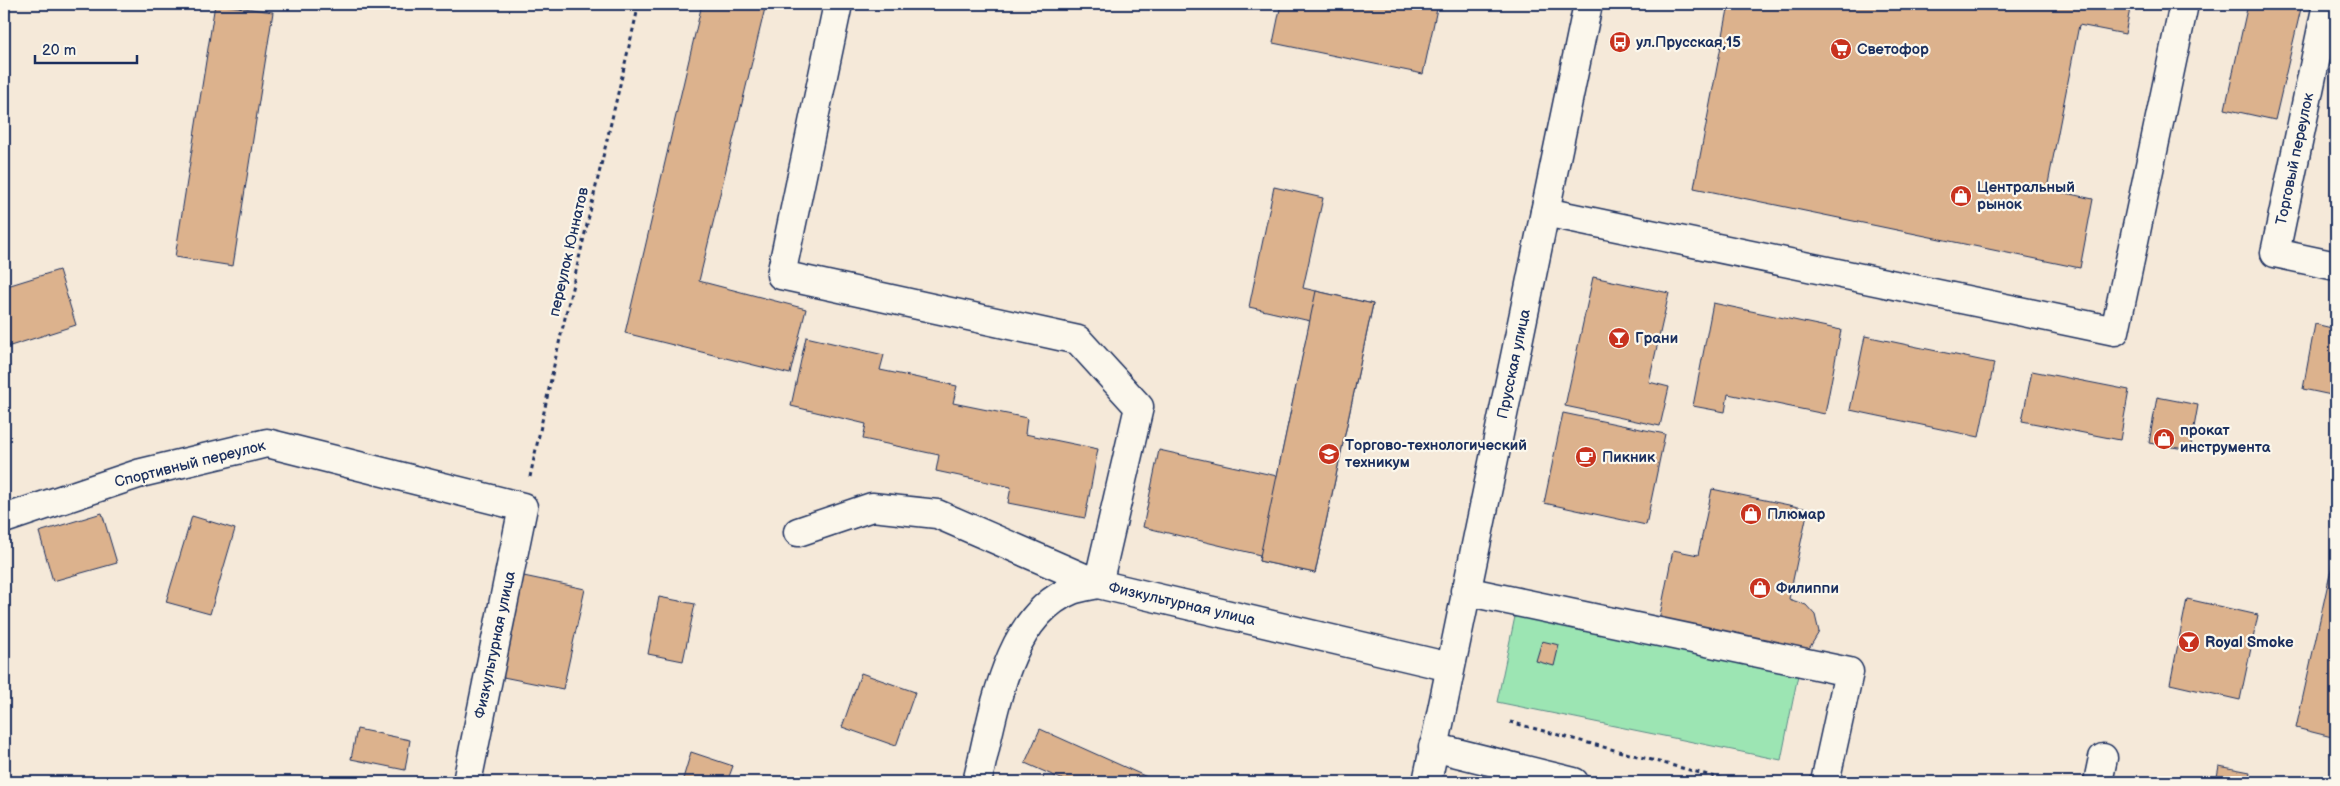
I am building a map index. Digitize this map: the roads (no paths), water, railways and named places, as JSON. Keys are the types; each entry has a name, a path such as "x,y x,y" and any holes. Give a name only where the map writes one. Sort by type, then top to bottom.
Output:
{"street":[{"path":"798,532 872,507 937,514 1098,584 1139,407 1078,340 781,275 838,4"},
{"name":"Прусская улица","path":"1427,782 1588,4"},
{"path":"1545,212 2115,331 2184,4"},
{"name":"Торговый переулок","path":"2327,4 2275,253 2336,266"},
{"name":"Спортивный переулок","path":"4,519 140,474 267,443 524,507"},
{"name":"Физкультурная улица","path":"467,782 524,507"},
{"name":"Физкультурная улица","path":"977,782 1006,666 1023,633 1047,606 1071,590 1098,584 1450,667"},
{"path":"1466,591 1849,672 1825,782"},
{"path":"1433,748 1574,782"}],"place":[{"name":"ул.Прусская,15","path":"1620,42"},
{"name":"Светофор","path":"1841,49"},
{"name":"Центральный рынок","path":"1961,196"},
{"name":"Грани","path":"1619,338"},
{"name":"прокат инструмента","path":"2164,439"},
{"name":"Торгово-технологический техникум","path":"1329,454"},
{"name":"Пикник","path":"1586,457"},
{"name":"Плюмар","path":"1751,514"},
{"name":"Филиппи","path":"1760,588"},
{"name":"Royal Smoke","path":"2189,642"}]}
